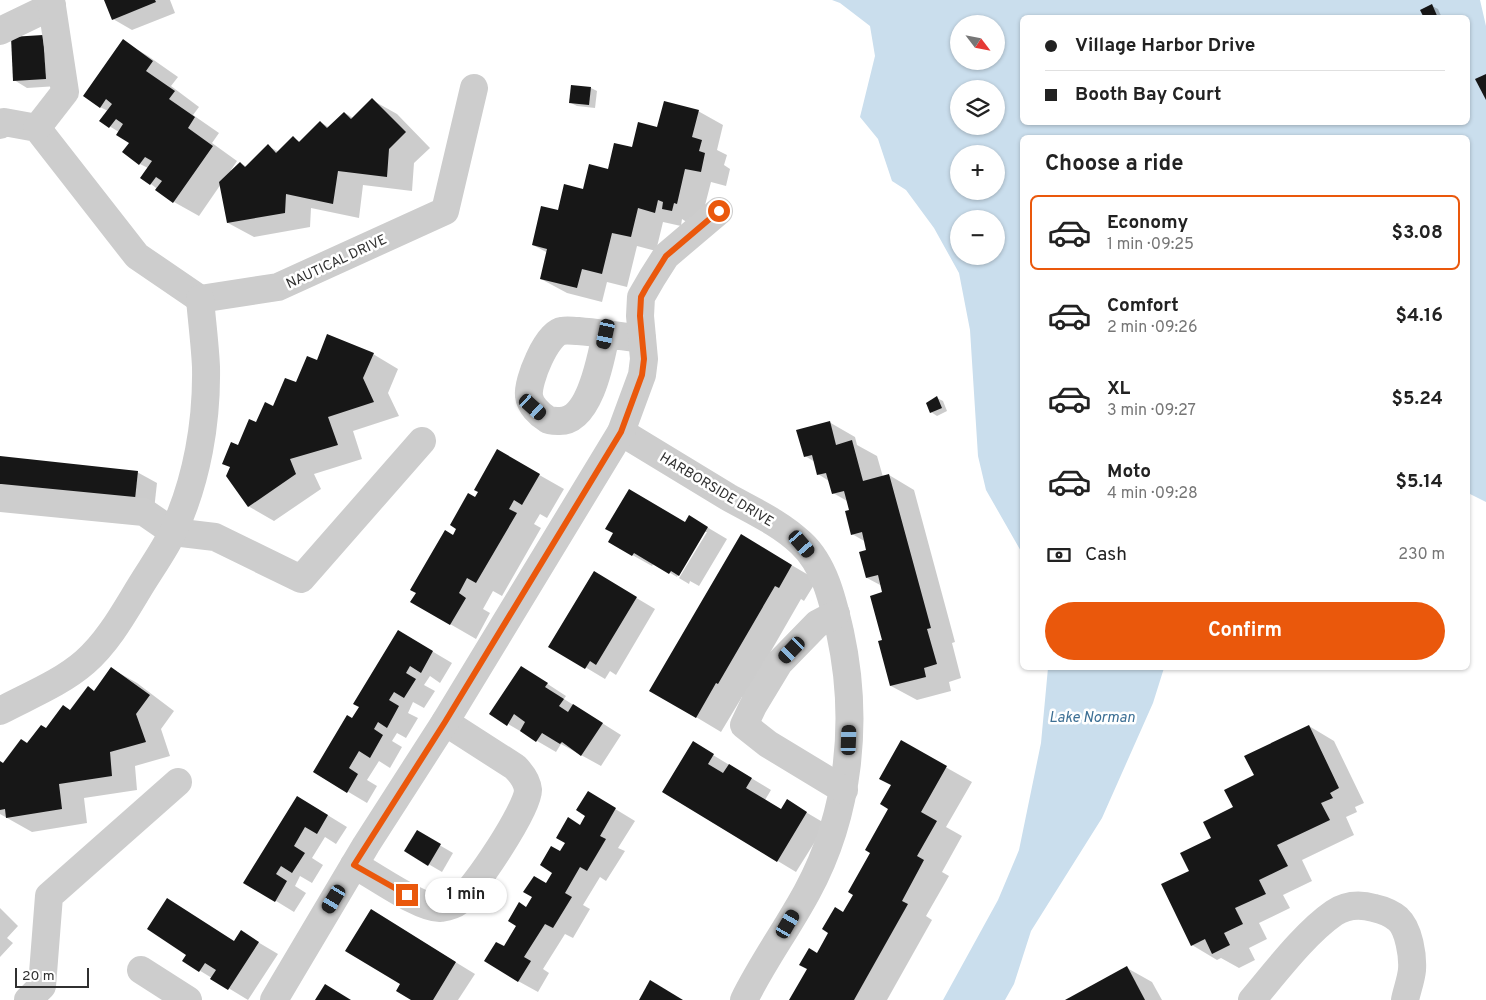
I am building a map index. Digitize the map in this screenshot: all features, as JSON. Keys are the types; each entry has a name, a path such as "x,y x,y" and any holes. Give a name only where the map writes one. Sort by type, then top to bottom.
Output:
{"street":[{"path":"0,31 52,3 65,92 37,128"},
{"name":"NAUTICAL DRIVE","path":"200,299 278,287 445,211 474,88"},
{"path":"0,123 4,122 37,128 137,256 200,299 206,368 204,415 196,460 185,503 173,532 120,620 93,654 84,663 59,680 0,711"},
{"path":"274,1000 354,865 445,722 621,432 642,375 644,359 640,316 641,297 666,256 719,211"},
{"path":"606,334 642,339"},
{"name":"HARBORSIDE DRIVE","path":"621,432 762,516 802,544 814,557 828,588 836,614 845,656 850,702 849,740 844,790 840,808 827,847 807,891 744,1000"},
{"path":"0,498 144,512 173,532 215,537 301,579 422,441"},
{"path":"836,614 817,624 779,664 753,706 744,725 768,744 844,790"},
{"path":"354,865 420,903 437,908 452,906 458,902 472,888 489,864 525,804 528,789 523,776 515,766 445,722"},
{"path":"28,1000 42,986 49,896 178,782"},
{"path":"1252,1000 1279,967 1334,913 1349,906 1366,906 1386,911 1400,920 1410,942 1412,970 1405,1000"},
{"path":"141,970 188,1000"}],"water":[{"path":"832,0 1480,0 1486,26 1486,502 1470,494 1470,135 1020,135 1020,550 986,490 978,456 970,330 959,273 955,265 1005,265 1005,210 950,210 950,257 934,228 906,190 892,181 878,139 860,117 875,56 870,26 840,3"},
{"name":"Lake Norman","path":"1048,670 1163,670 1153,703 1102,818 1031,931 1014,984 1005,1000 943,1000 998,900 1019,850 1041,743"}],"building":[{"path":"104,0 155,0 156,2 112,20"},
{"path":"1432,4 1437,15 1422,15 1420,10"},
{"path":"43,35 46,79 13,81 11,37"},
{"path":"123,39 153,61 146,71 175,91 169,99 195,117 188,128 213,146 173,203 155,190 162,181 156,177 150,185 140,178 152,161 145,157 139,165 122,152 129,143 116,135 123,124 116,119 109,128 99,121 112,104 106,99 100,108 83,96"},
{"path":"1486,74 1486,100 1475,79"},
{"path":"571,85 591,87 589,105 569,103"},
{"path":"372,98 406,132 389,149 387,177 338,171 333,204 286,194 285,213 227,223 219,182 240,162 245,167 268,144 276,153 293,136 299,142 320,121 327,128 344,112 351,119"},
{"path":"664,101 699,110 692,137 702,140 699,151 705,153 701,172 685,169 677,204 674,203 672,211 662,209 663,202 658,200 655,213 638,208 631,237 612,233 602,274 582,269 577,288 540,279 547,249 532,245 541,206 558,210 564,184 583,189 589,164 608,169 614,143 632,147 638,122 657,127"},
{"path":"327,334 374,353 363,378 374,402 328,417 338,445 290,459 296,474 248,507 226,476 230,467 222,464 231,442 238,445 249,419 256,422 265,402 273,406 285,378 296,382 307,356 317,360"},
{"path":"937,396 942,408 930,413 926,403"},
{"path":"830,421 836,445 852,440 863,481 889,474 931,628 927,629 937,664 924,668 926,677 890,686 878,641 882,640 870,596 882,592 878,575 866,578 859,552 866,550 862,532 851,535 845,511 849,510 844,491 832,494 826,473 817,475 812,455 804,457 796,430"},
{"path":"497,449 540,474 522,505 514,500 509,509 517,513 476,583 467,578 459,593 466,598 450,625 410,602 416,593 410,590 445,530 453,535 456,529 450,525 468,493 475,497 478,492 474,490"},
{"path":"0,456 138,471 135,499 0,485"},
{"path":"629,489 685,522 689,515 708,527 679,576 671,571 669,574 634,553 632,556 608,542 613,533 605,529"},
{"path":"741,534 792,565 779,588 775,586 696,718 649,691"},
{"path":"594,571 637,597 596,665 590,661 585,669 548,647"},
{"path":"398,630 433,651 421,673 410,666 406,673 416,679 404,698 394,692 389,700 399,706 387,728 378,722 374,729 383,735 370,758 359,751 349,768 358,774 347,793 313,772 347,715 352,718 359,707 353,704"},
{"path":"521,666 548,683 545,687 564,699 559,706 568,712 573,704 603,723 581,756 562,742 560,744 542,733 536,742 520,731 525,722 514,714 507,726 489,714"},
{"path":"111,667 150,695 136,714 146,742 110,752 112,776 59,784 62,809 6,818 5,809 0,810 0,761 3,763 21,739 27,743 41,725 46,728 63,705 70,710 88,686 94,691"},
{"path":"1309,725 1339,788 1330,793 1333,798 1321,803 1330,820 1277,845 1288,866 1259,880 1266,894 1235,908 1243,924 1224,933 1230,945 1212,954 1205,939 1191,946 1161,884 1189,871 1180,853 1211,838 1203,822 1233,807 1224,790 1254,775 1244,756"},
{"path":"901,740 947,766 921,812 937,821 917,856 924,860 902,901 908,904 854,1000 789,1000 807,969 799,965 809,948 817,953 828,933 822,929 835,907 843,912 853,895 848,892 870,853 865,850 888,809 880,804 891,785 879,779"},
{"path":"693,741 714,754 708,764 723,773 729,764 752,778 746,788 781,809 787,799 807,812 777,862 662,792"},
{"path":"588,791 616,808 600,836 606,839 587,871 580,867 565,893 572,897 553,928 545,924 524,957 531,961 518,982 484,961 496,942 504,946 516,926 508,921 519,902 526,907 532,897 523,892 534,876 546,883 552,873 540,865 551,846 560,851 565,843 556,838 568,817 580,825 585,816 576,810"},
{"path":"297,796 328,815 317,834 305,827 294,846 305,853 292,873 281,866 276,874 287,881 275,902 243,883"},
{"path":"417,830 441,844 428,866 404,851"},
{"path":"167,898 234,941 241,930 259,942 228,990 210,979 216,970 205,963 199,972 182,961 186,955 147,929"},
{"path":"371,909 456,962 433,1000 411,1000 396,991 400,984 345,951"},
{"path":"1127,966 1145,1000 1065,1000"},
{"path":"650,980 683,1000 639,1000"},
{"path":"325,984 351,1000 315,1000"}],"route":[{"path":"407,895 354,865 445,722 621,432 642,375 644,359 640,316 641,297 646,288 666,256 719,211"}]}
